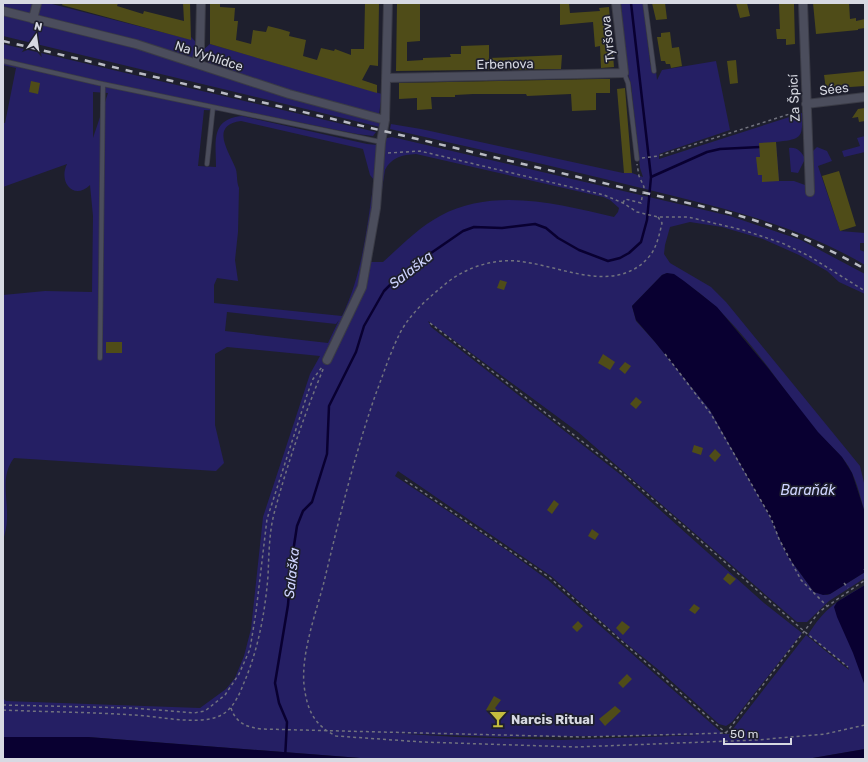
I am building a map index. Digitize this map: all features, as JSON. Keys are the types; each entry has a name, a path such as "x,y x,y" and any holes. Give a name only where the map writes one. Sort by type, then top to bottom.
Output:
{"street":[{"path":"34,19 37,3"},
{"path":"196,63 200,47 201,3"},
{"path":"327,360 362,287 376,208 381,142 386,120 388,3"},
{"name":"Tyršova","path":"616,3 624,73"},
{"name":"Za Špicí","path":"803,3 810,192"},
{"name":"Na Vyhlídce","path":"3,11 136,44 281,91 386,120"},
{"name":"Erbenova","path":"387,78 624,73"},
{"name":"Sées","path":"806,104 865,97"}],"lane":[{"path":"645,3 654,71"},
{"path":"3,61 103,84 381,142"},
{"path":"624,73 628,83 636,159"},
{"path":"100,358 103,84"},
{"path":"207,164 213,107"}],"path":[{"path":"623,203 625,199 641,203 644,187 639,176 636,159 658,156 802,110 806,104"},
{"path":"380,153 420,151 604,195 623,203 637,212 658,217 688,217 743,230 782,243 809,256 865,291"},
{"path":"658,217 662,223 654,250 648,259 633,271 619,276 598,277 551,266 515,261 492,262 466,270 444,284 416,309 401,332 386,367 356,454 310,635 304,670 304,685 308,704 316,722 324,730 336,736 489,745 576,747 758,740 825,734 865,725"},
{"path":"430,323 624,474 805,632 848,667"},
{"path":"665,354 712,414 771,518 779,539 801,580 827,606"},
{"path":"3,705 133,708 194,713 205,711 225,694 239,674 250,649 256,612 266,518 308,392 313,380 327,360"},
{"path":"3,710 132,715 199,720 224,714 231,708 247,675 259,634 263,614 275,510 308,408 327,360"},
{"path":"405,480 549,578 726,733"},
{"path":"726,733 819,612 865,580"},
{"path":"844,583 848,588"},
{"path":"231,708 233,714 244,725 261,729 276,728 583,737 726,733"}],"shaded area":[{"path":"3,3 48,3 189,39 191,37 197,43 191,64 210,70 203,50 210,44 382,94 378,121 380,123 380,127 3,36"},
{"path":"621,3 643,3 650,62 652,71 656,71 657,80 662,70 716,61 730,130 659,154 659,159 802,113 802,128 799,136 791,140 776,142 779,181 794,181 805,185 807,193 814,193 812,152 817,147 827,151 832,161 818,166 840,231 865,233 865,243 860,243 860,250 865,252 865,265 810,237 754,217 575,172 390,129 391,124 421,129 623,173 632,173 643,177 640,168 631,84 627,71"},
{"path":"3,44 376,132 373,136 357,134 248,112 204,110 198,166 216,167 216,141 217,133 220,127 224,122 232,118 242,116 367,144 377,145 387,138 392,137 730,216 801,240 865,274 865,294 839,282 827,271 799,255 763,239 722,227 690,222 670,227 665,245 664,254 670,263 711,287 726,302 860,466 865,487 865,513 858,488 845,461 816,431 749,343 711,302 689,286 667,273 662,275 632,306 636,321 710,410 769,515 787,555 814,592 827,595 830,594 865,572 865,578 829,601 807,622 797,622 578,432 428,321 431,327 621,475 764,603 802,633 732,722 726,726 719,724 551,576 398,471 395,476 508,551 548,580 722,733 720,734 729,734 806,635 849,670 848,667 808,635 826,611 865,585 865,749 807,759 373,759 88,737 3,737 3,698 6,701 200,708 226,689 235,678 244,656 251,629 263,517 310,374 320,356 227,347 215,354 215,425 224,463 216,471 14,458 7,472 6,479 7,522 3,541 3,295 45,291 92,292 93,216 90,185 78,191 69,187 66,183 65,177 67,164 3,187 3,123 5,123 16,68 3,65","holes":["93,92 108,93 93,138","241,121 363,149 370,175 374,180 360,266 342,316 214,303 214,285 217,278 238,281 235,260 238,232 239,188 236,169 224,139 226,127 232,123","416,154 603,197 610,200 619,208 614,217 549,203 504,200 482,202 461,207 432,220 417,231 383,262 371,262 385,170 394,159","227,312 336,324 339,320 328,343 225,331","391,733 502,737 700,735 561,740 457,737"]},
{"path":"865,136 865,152 844,157 842,151 860,146 857,138"},
{"path":"789,148 799,150 805,159 798,173 791,172"}],"water":[{"name":"Baraňák","path":"667,273 674,274 717,307 768,368 818,432 842,457 852,473 865,513 865,572 830,594 823,595 814,592 787,555 769,515 710,410 636,320 632,306 662,275"},
{"path":"865,585 865,686 834,607 837,602"},
{"path":"3,737 88,737 373,759 3,759"},
{"path":"865,749 865,759 807,759"}],"building":[{"path":"63,3 118,3 117,6 143,14 144,11 184,21 183,3 190,3 191,40 62,5"},
{"path":"210,3 220,3 220,7 235,8 234,21 238,21 236,40 251,44 253,30 266,32 268,26 290,32 289,36 306,40 303,56 317,60 321,48 334,51 335,49 351,55 351,49 364,49 365,3 379,3 378,66 370,65 362,80 377,85 377,93 210,44"},
{"path":"397,3 420,3 420,41 407,42 407,61 423,60 423,58 451,57 450,54 461,54 461,46 489,45 489,58 562,55 561,69 396,71"},
{"path":"560,3 569,3 570,13 600,11 599,8 609,7 614,67 601,68 600,46 595,47 593,22 560,25"},
{"path":"652,3 665,3 667,19 656,20"},
{"path":"736,3 747,3 750,16 740,18"},
{"path":"813,3 849,3 850,19 856,18 856,21 865,19 865,28 816,34"},
{"path":"779,4 794,4 795,44 786,45 786,39 777,39 776,29 780,29"},
{"path":"670,32 672,48 679,47 682,66 671,68 670,64 666,64 665,61 661,61 657,37 661,37 661,33"},
{"path":"736,60 738,83 730,84 727,61"},
{"path":"865,71 865,86 835,88 833,92 830,88 826,89 824,75"},
{"path":"610,79 610,93 596,93 596,110 572,111 571,94 527,96 526,94 473,94 455,95 455,97 431,97 432,109 417,110 417,98 399,99 399,83"},
{"path":"31,81 40,83 38,94 29,92"},
{"path":"625,88 632,173 624,173 617,89"},
{"path":"865,108 865,121 859,122 858,117 852,118 858,109"},
{"path":"776,142 779,181 762,182 762,175 758,175 756,157 760,157 759,143"},
{"path":"839,171 856,226 840,231 822,176"},
{"path":"500,280 507,282 504,290 497,288"},
{"path":"106,342 122,342 122,353 106,353"},
{"path":"603,354 615,362 610,370 598,363"},
{"path":"625,362 631,366 625,374 619,369"},
{"path":"636,397 642,402 636,409 630,404"},
{"path":"694,445 703,448 701,455 692,452"},
{"path":"715,449 721,455 715,462 709,456"},
{"path":"554,500 559,504 552,514 547,510"},
{"path":"592,529 599,534 595,540 588,536"},
{"path":"728,573 736,579 730,585 723,579"},
{"path":"694,604 700,608 695,614 689,610"},
{"path":"578,621 583,626 577,632 572,627"},
{"path":"622,621 630,627 623,635 616,628"},
{"path":"627,674 632,679 623,688 618,683"},
{"path":"494,696 501,700 495,708 502,716 496,722 486,710"},
{"path":"615,706 621,711 605,726 599,719"}],"waterway":[{"name":"Salaška","path":"285,759 287,722 279,703 275,683 288,605 291,565 297,526 303,511 312,502 327,454 329,406 356,352 364,326 384,291 395,280 418,262 463,231 474,227 502,228 535,224 546,228 558,238 579,250 608,261 620,258 629,253 641,242 647,220 651,177 631,3"},
{"path":"651,177 707,152 720,149 760,147"}],"railway":[{"path":"3,41 726,212 780,229 815,243 865,269"}],"place":[{"name":"Narcis Ritual","path":"498,719"}]}
